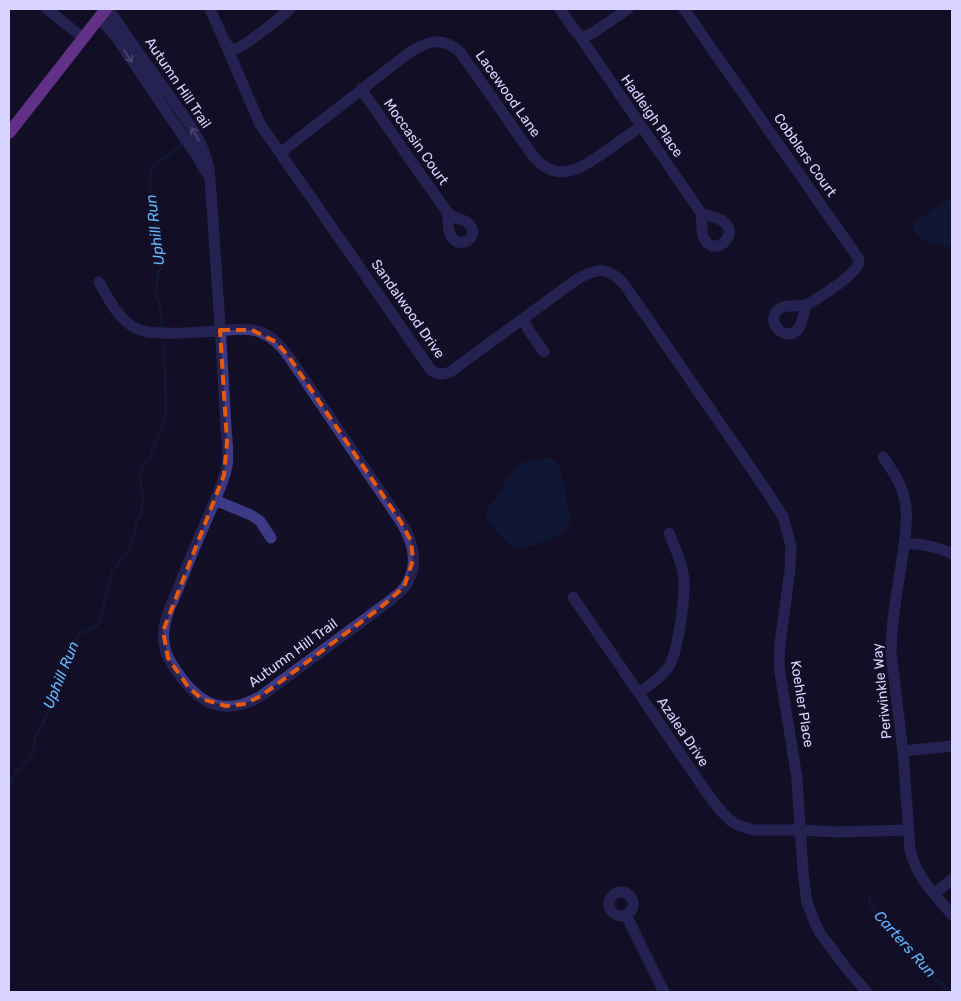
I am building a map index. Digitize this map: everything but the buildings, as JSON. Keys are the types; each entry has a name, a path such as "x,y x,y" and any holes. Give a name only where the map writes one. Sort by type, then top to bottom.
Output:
{"main road":[{"path":"9,133 104,12"}],"street":[{"path":"47,9 83,38"},
{"path":"210,9 228,47 231,49 235,49 248,42 290,9"},
{"name":"Hadleigh Place","path":"560,9 701,213"},
{"path":"578,35 582,37 588,36 628,9"},
{"name":"Cobblers Court","path":"684,9 858,258 860,263 855,270 841,282 806,305"},
{"name":"Autumn Hill Trail","path":"104,12 116,37 198,158 210,180 228,454 224,475 215,500 169,611 163,631 163,641 173,666 195,694 209,703 235,706 261,696 398,594 409,579 413,550 411,540 406,532 283,349 276,342 260,333 244,330 220,330"},
{"name":"Sandalwood Drive","path":"218,27 256,116 431,370 440,374 450,372 576,280 588,272 601,270 613,274 624,284 702,398"},
{"name":"Lacewood Lane","path":"280,153 417,48 432,42 447,43 460,52 534,157 550,170 563,172 577,170 641,126"},
{"name":"Moccasin Court","path":"361,90 447,212"},
{"path":"99,282 120,317 143,332 172,334 220,330"},
{"path":"524,319 528,329 544,352"},
{"name":"Koehler Place","path":"702,398 778,508 783,517 789,538 790,564 780,642 779,666 796,772 805,892 810,913 820,933 833,952 867,992"},
{"name":"Periwinkle Way","path":"883,456 905,498 907,516 891,642 912,860 922,879 952,915"},
{"path":"215,500 260,520 271,538"},
{"path":"639,693 660,677 669,666 678,637 684,594 684,579 680,559 669,533"},
{"path":"904,543 932,546 952,554"},
{"name":"Azalea Drive","path":"573,597 703,787 719,809 731,821 752,830 837,832 908,830"},
{"path":"903,751 952,746"},
{"path":"934,894 952,880"},
{"path":"626,915 664,992"}],"highlighted area":[{"path":"220,330 252,330 276,342 289,357 401,522 411,541 413,560 404,587 380,608 261,696 244,704 226,706 202,699 189,688 168,658 163,631 224,475 227,442"}],"water":[{"path":"952,198 952,247 923,240 913,229 914,222"},
{"path":"550,458 560,468 571,520 568,527 551,539 534,545 519,548 511,546 500,536 487,517 486,510 496,499 509,476 518,466 529,460"}],"waterway":[{"name":"Uphill Run","path":"162,329 160,305 156,295 158,272 161,269 156,250 156,229 151,202 150,176 153,167 182,144"},
{"name":"Uphill Run","path":"9,786 11,785 12,777 33,754 35,738 43,724 78,635 97,626 112,571 126,555 134,537 143,500 140,478 142,467 150,456 166,417 163,341"},
{"name":"Carters Run","path":"869,893 870,904 894,936 923,965 927,972 949,992"}]}
